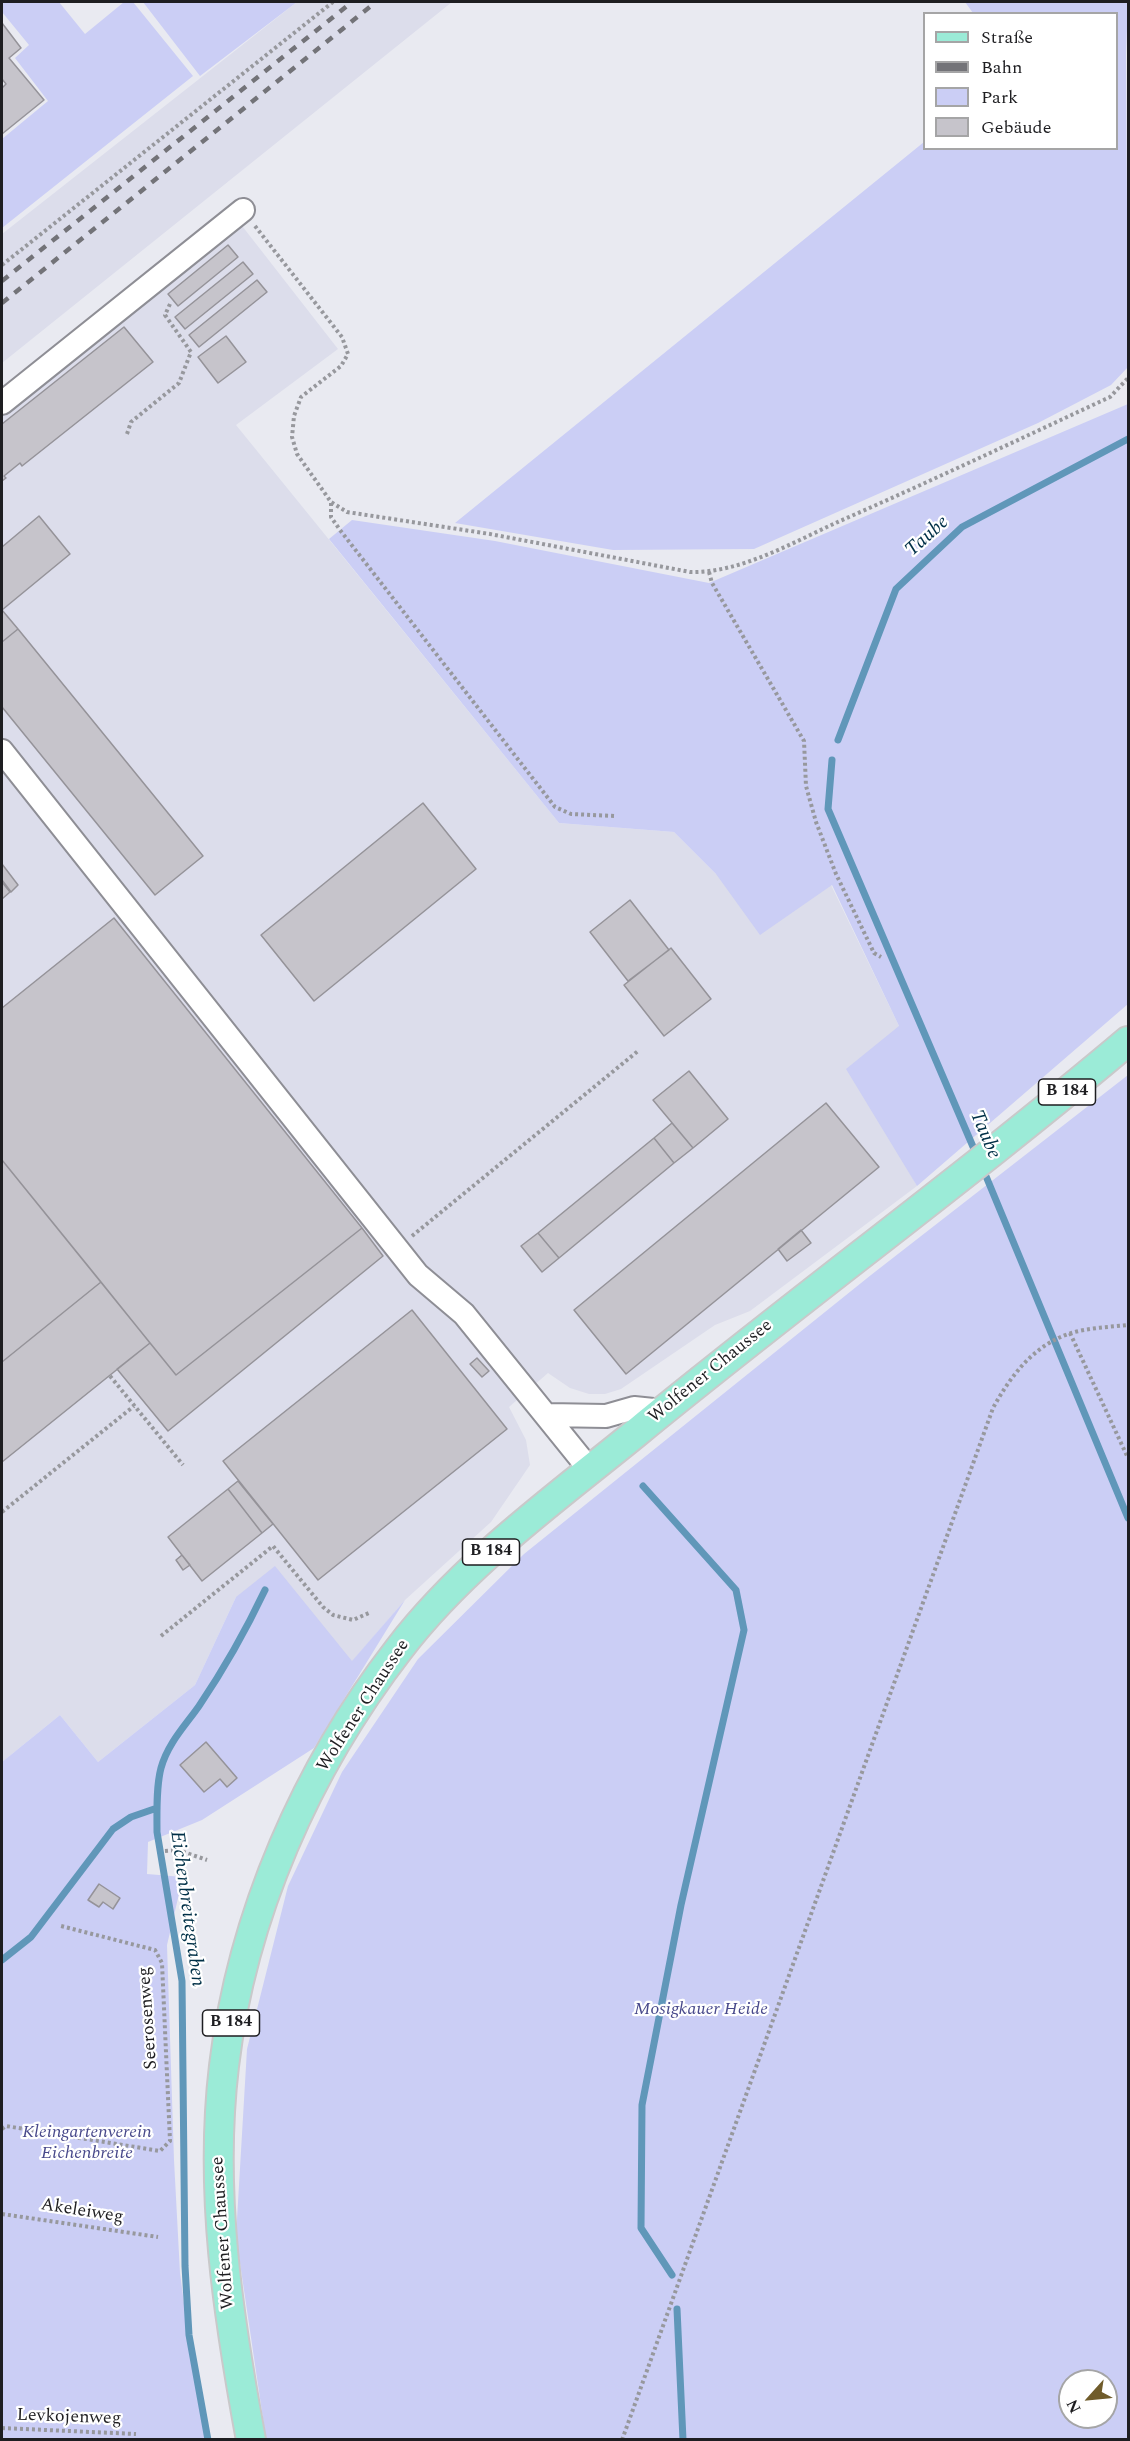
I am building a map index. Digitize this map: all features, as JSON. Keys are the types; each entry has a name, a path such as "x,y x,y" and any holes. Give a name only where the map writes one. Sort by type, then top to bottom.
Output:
{"main road":[{"name":"Wolfener Chaussee","path":"251,2439 226,2282 218,2152 224,2066 231,2022 261,1901 320,1771 359,1707 402,1645 481,1561 663,1411 957,1181 1128,1041"}],"lane":[{"path":"2,403 243,210"},
{"path":"2,751 418,1275 464,1314 548,1415 590,1470"},
{"path":"548,1415 606,1416 634,1408 663,1411"}],"path":[{"path":"2,265 333,2"},
{"path":"243,210 342,337 348,354 341,366 300,397 294,416 292,437 297,454 331,502 347,512 501,536 690,572 709,572 756,558 943,476 1110,397 1128,378"},
{"path":"127,434 132,422 180,383 184,375 191,352 165,315 170,304"},
{"path":"331,502 332,517 340,530 555,807 571,814 614,816"},
{"path":"709,572 712,583 804,741 806,786 816,822 836,874 874,953 881,957"},
{"path":"398,1247 638,1051"},
{"path":"622,2439 993,1408 1008,1380 1032,1355 1047,1345 1070,1333 1128,1325"},
{"path":"1070,1333 1128,1458"},
{"path":"110,1376 183,1465"},
{"path":"2,1512 134,1406"},
{"path":"161,1636 273,1546 333,1616 353,1620 370,1612"},
{"path":"165,1851 178,1850 207,1860"},
{"name":"Seerosenweg","path":"2,2129 6,2126 160,2151 167,2146 170,2140 162,1963 155,1950 61,1926"},
{"name":"Akeleiweg","path":"2,2214 158,2238"},
{"name":"Levkojenweg","path":"2,2428 136,2434"}],"shaded area":[{"path":"297,2 452,2 2,363 2,234"},
{"path":"239,222 338,349 236,425 559,823 674,832 716,874 831,885 899,1026 901,1155 917,1186 750,1311 715,1325 621,1389 605,1394 589,1394 570,1388 548,1373 509,1407 526,1440 530,1465 491,1522 405,1600 352,1662 236,1597 195,1685 98,1762 60,1715 2,1762 2,411"}],"green space":[{"path":"2,2 59,2 85,34 124,2 133,2 193,76 2,228 2,139 48,101 15,58 29,45 2,12"},
{"path":"143,2 297,2 200,76"},
{"path":"965,2 1128,2 1126,54 1128,367 1111,385 1038,423 754,549 613,550 455,523 923,143 923,150 1118,150 1118,12 972,12"},
{"path":"1128,404 1128,1004 917,1186 846,1069 899,1026 832,885 760,935 716,874 674,832 559,823 329,539 352,520 495,541 709,583"},
{"name":"Mosigkauer Heide","path":"1128,1075 1128,2439 266,2439 236,2236 247,2049 288,1886 342,1772 418,1659 524,1554 871,1275"},
{"name":"Kleingartenverein Eichenbreite","path":"275,1566 352,1661 405,1600 314,1748 202,1820 148,1842 147,1874 183,1877 167,1945 174,2160 180,2273 189,2342 210,2439 2,2440 2,1762 60,1715 98,1762 195,1685 236,1597"}],"building":[{"path":"2,23 21,48 9,58 44,100 2,134 2,88 6,84 2,79"},
{"path":"228,245 238,257 178,306 168,294"},
{"path":"243,262 253,274 185,329 175,317"},
{"path":"257,280 267,292 199,347 189,335"},
{"path":"124,327 153,362 22,466 20,463 4,476 6,478 2,481 2,424"},
{"path":"226,336 246,362 218,383 198,357"},
{"path":"39,516 70,554 2,610 2,547"},
{"path":"2,610 18,629 2,642"},
{"path":"18,629 203,856 155,895 2,707 2,642"},
{"path":"423,803 476,869 314,1001 261,935"},
{"path":"2,864 18,885 11,892 2,880"},
{"path":"2,882 10,892 2,899"},
{"path":"630,900 669,950 628,981 590,932"},
{"path":"114,918 362,1228 176,1375 2,1160 2,1008"},
{"path":"671,948 711,999 664,1036 624,985"},
{"path":"689,1071 728,1119 693,1148 653,1100"},
{"path":"826,1103 879,1167 626,1374 574,1310"},
{"path":"672,1123 693,1148 674,1163 654,1138"},
{"path":"654,1138 674,1163 559,1258 538,1233"},
{"path":"2,1160 101,1282 2,1362"},
{"path":"362,1228 383,1256 168,1431 117,1369 150,1343 176,1375"},
{"path":"801,1230 811,1243 787,1261 778,1249"},
{"path":"538,1233 559,1258 542,1272 521,1246"},
{"path":"101,1282 150,1343 2,1462 2,1362"},
{"path":"412,1310 507,1429 318,1580 223,1461"},
{"path":"477,1358 489,1371 482,1377 470,1364"},
{"path":"238,1481 273,1524 262,1533 228,1489"},
{"path":"228,1489 262,1533 202,1581 168,1537"},
{"path":"182,1555 190,1565 183,1570 176,1560"},
{"path":"206,1742 237,1778 227,1787 220,1779 204,1792 180,1765"},
{"path":"99,1884 120,1898 113,1909 103,1902 99,1907 88,1900"}],"waterway":[{"name":"Taube","path":"838,740 896,589 962,527 1128,439"},
{"name":"Taube","path":"832,760 828,809 977,1156"},
{"name":"Taube","path":"983,1169 1128,1518"},
{"path":"643,1486 736,1590 744,1630 681,1905 642,2105 641,2228 672,2275"},
{"name":"Eichenbreitegraben","path":"208,2440 189,2335 185,2266 182,1981 157,1832 159,1775 164,1759 177,1735 226,1664 265,1590"},
{"path":"2,1960 31,1937 113,1829 131,1817 157,1808"},
{"path":"677,2309 683,2440"}],"railway":[{"path":"2,281 352,2"},
{"path":"2,303 376,2"}]}
